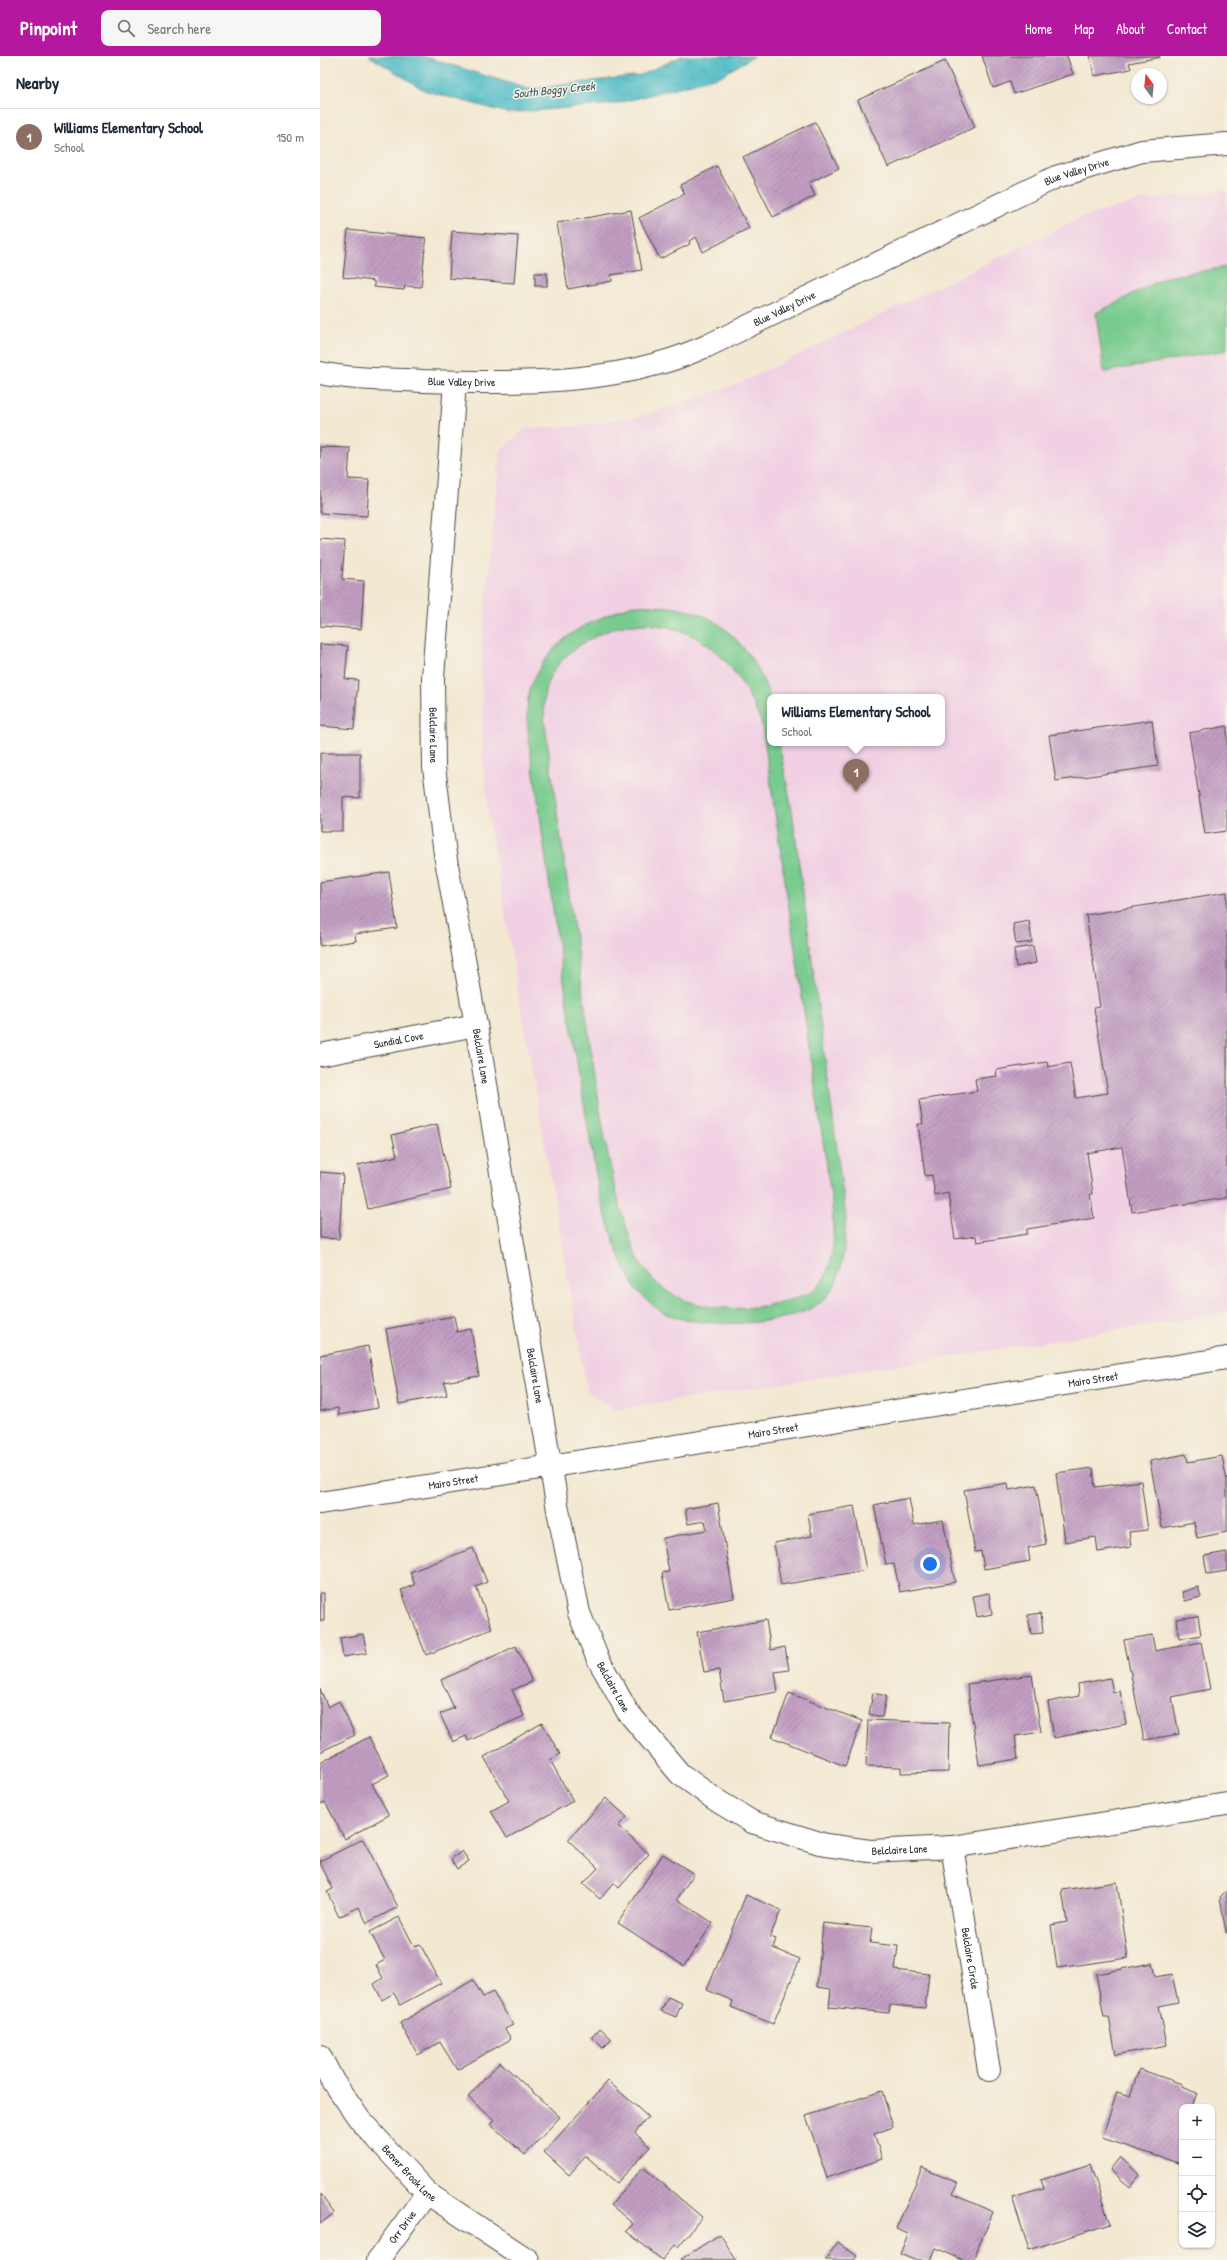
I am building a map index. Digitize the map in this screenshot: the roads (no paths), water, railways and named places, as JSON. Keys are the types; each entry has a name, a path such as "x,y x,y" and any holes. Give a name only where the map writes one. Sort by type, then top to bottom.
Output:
{"street":[{"name":"Blue Valley Drive","path":"320,373 338,377 374,379 455,382 537,382 589,377 630,370 668,361 707,346 1056,177 1142,151 1227,144"},
{"name":"Belclaire Lane","path":"455,382 434,678 434,767 445,854 476,1025 550,1468 579,1613 596,1657 627,1711 680,1774 716,1800 752,1822 826,1845 870,1851 952,1847 1227,1804"},
{"name":"Sundial Cove","path":"320,1055 476,1025"},
{"name":"Mairo Street","path":"320,1503 550,1468 1227,1358"},
{"name":"Belclaire Circle","path":"952,1847 989,2070"},
{"name":"Beaver Brook Lane","path":"320,2056 334,2081 360,2120 427,2193 528,2260"},
{"name":"Orr Drive","path":"378,2260 427,2193"}],"water":[{"name":"South Boggy Creek","path":"369,56 423,56 528,89 641,75 682,56 754,56 721,76 615,104 508,113 426,91"}],"place":[{"name":"Williams Elementary School","path":"856,792"}]}
